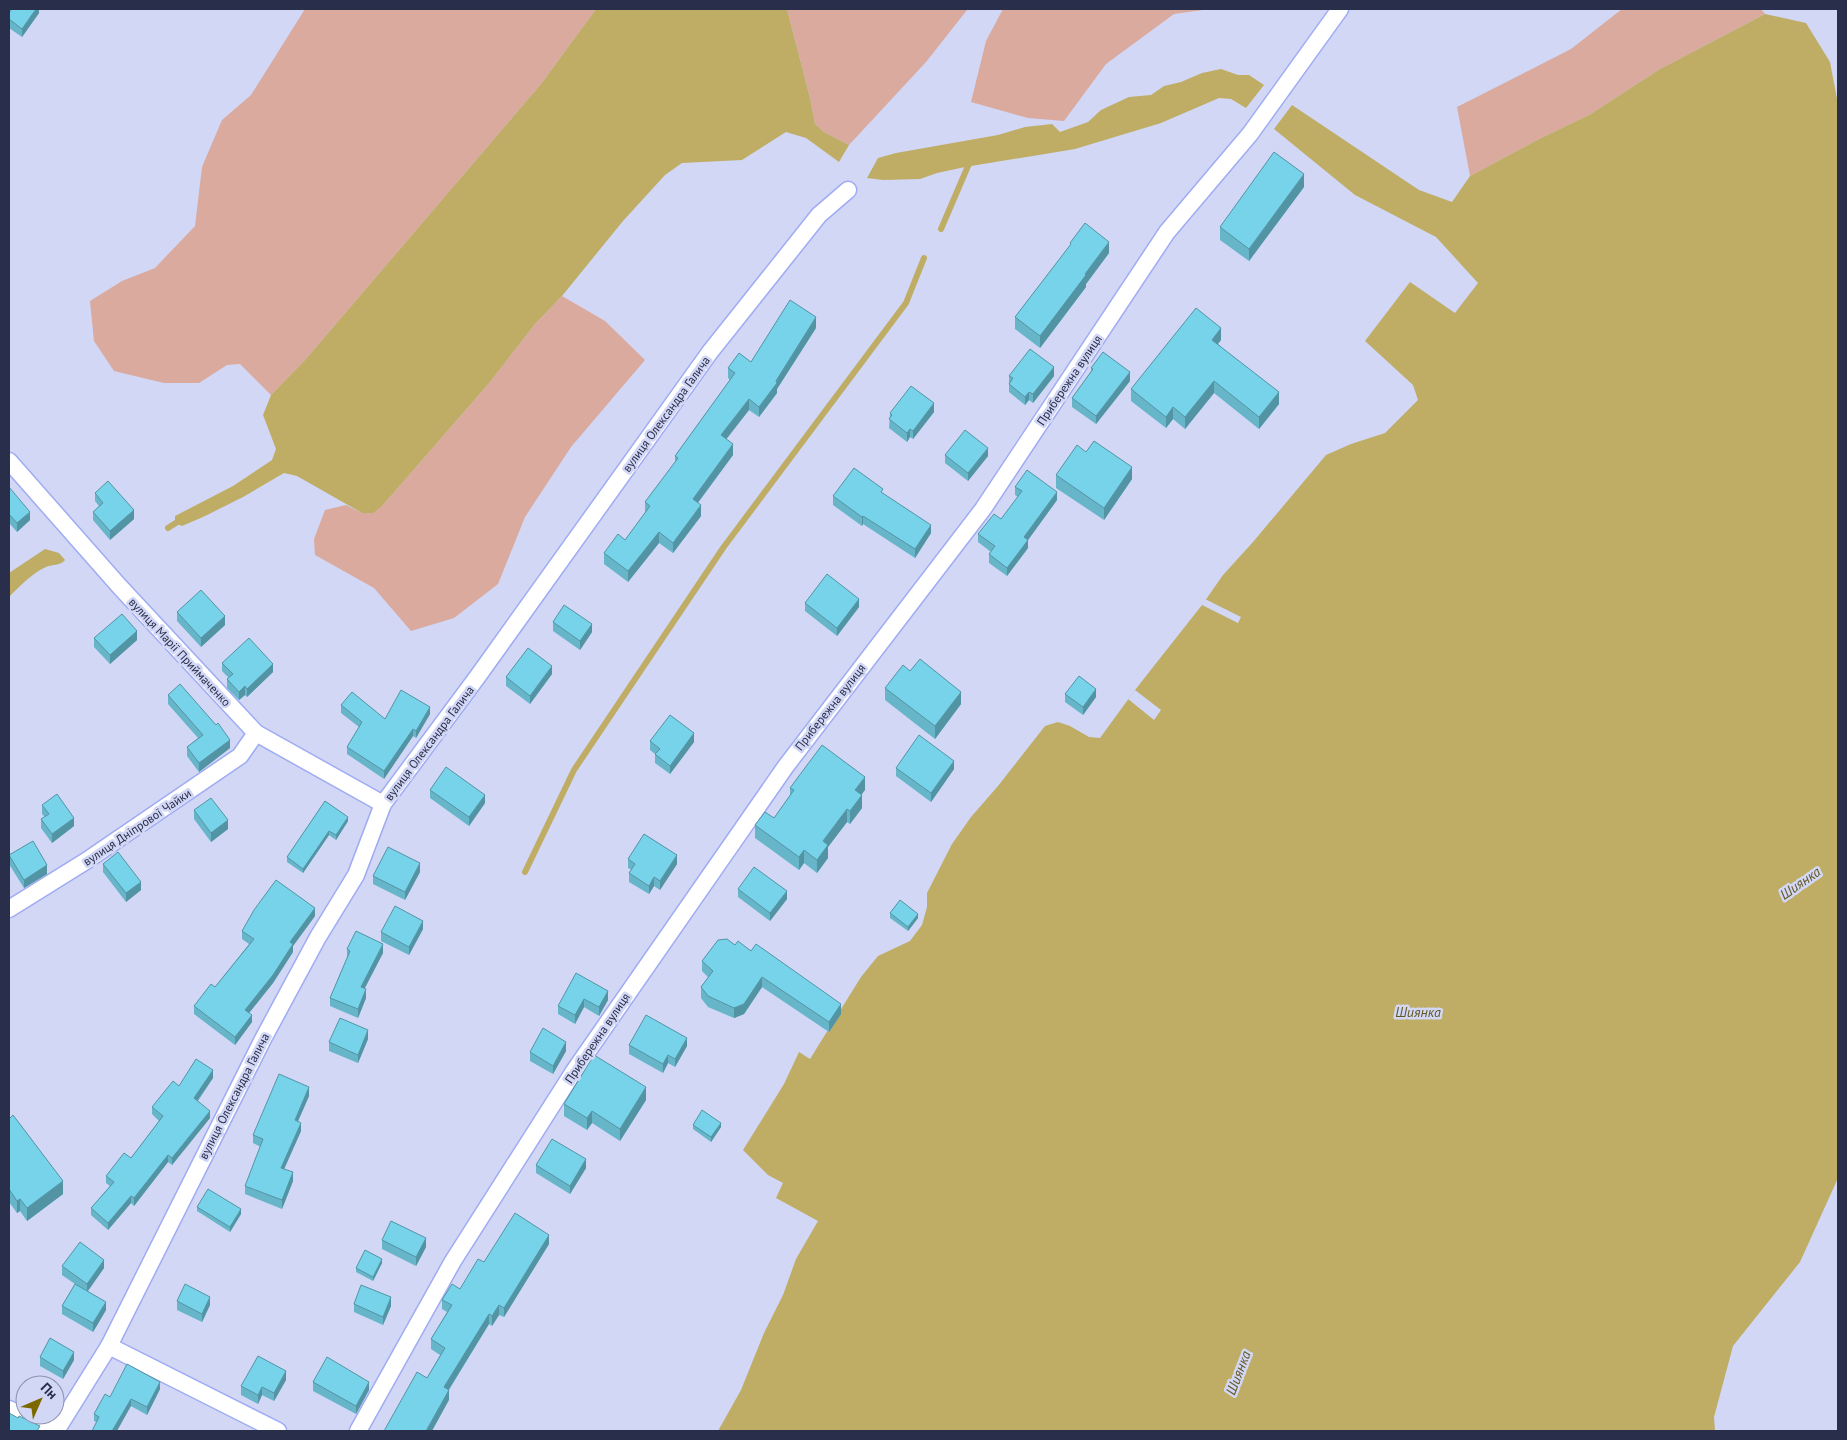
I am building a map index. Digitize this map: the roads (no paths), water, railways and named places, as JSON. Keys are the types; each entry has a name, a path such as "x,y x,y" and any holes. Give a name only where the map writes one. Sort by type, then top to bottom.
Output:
{"street":[{"name":"Прибережна вулиця","path":"358,1431 452,1261 579,1063 786,766 983,509 1168,232 1250,134 1340,9"},
{"name":"вулиця Олександра Галича","path":"56,1431 108,1346 267,1031 318,937 356,875 383,804 478,676 710,352 820,215 848,190"},
{"name":"вулиця Марії Приймаченко","path":"9,461 120,587 256,733 383,804"},
{"name":"вулиця Дніпрової Чайки","path":"9,909 86,861 240,756 256,733"},
{"path":"108,1346 278,1431"},
{"path":"9,1409 56,1431"}],"water":[{"path":"596,9 787,9 815,124 824,132 849,145 839,162 806,138 786,132 742,160 682,163 665,175 623,221 562,296 535,324 490,382 383,505 373,513 362,513 297,476 284,473 243,497 203,517 182,526 175,523 175,516 233,486 272,460 276,449 263,415 271,395 305,360 541,84"},
{"name":"Шиянка","path":"1765,14 1806,23 1830,62 1838,104 1838,1178 1800,1262 1733,1346 1714,1417 1715,1431 718,1431 741,1390 764,1333 783,1295 796,1259 818,1221 776,1198 783,1183 768,1175 743,1150 784,1084 799,1052 810,1059 861,977 878,956 910,941 922,925 927,907 927,893 952,844 971,817 1045,726 1058,722 1070,726 1089,737 1100,738 1223,575 1326,455 1351,444 1385,433 1418,400 1413,385 1365,341 1410,282 1455,313 1478,283 1436,237 1355,195 1274,129 1292,105 1419,190 1452,202 1470,176 1589,115 1660,69"},
{"path":"1221,69 1238,75 1249,75 1264,85 1246,108 1231,99 1219,98 1161,123 1075,149 965,167 920,179 883,180 867,178 878,158 896,153 998,135 1025,127 1052,124 1060,132 1088,122 1101,110 1129,97 1151,95 1164,86 1181,82 1202,73"},
{"path":"45,549 59,553 65,560 35,573 9,597 9,573"}],"waterway":[{"path":"941,229 971,159"},
{"path":"525,872 574,770 723,548 906,303 924,258"},
{"path":"168,528 182,519"}]}
